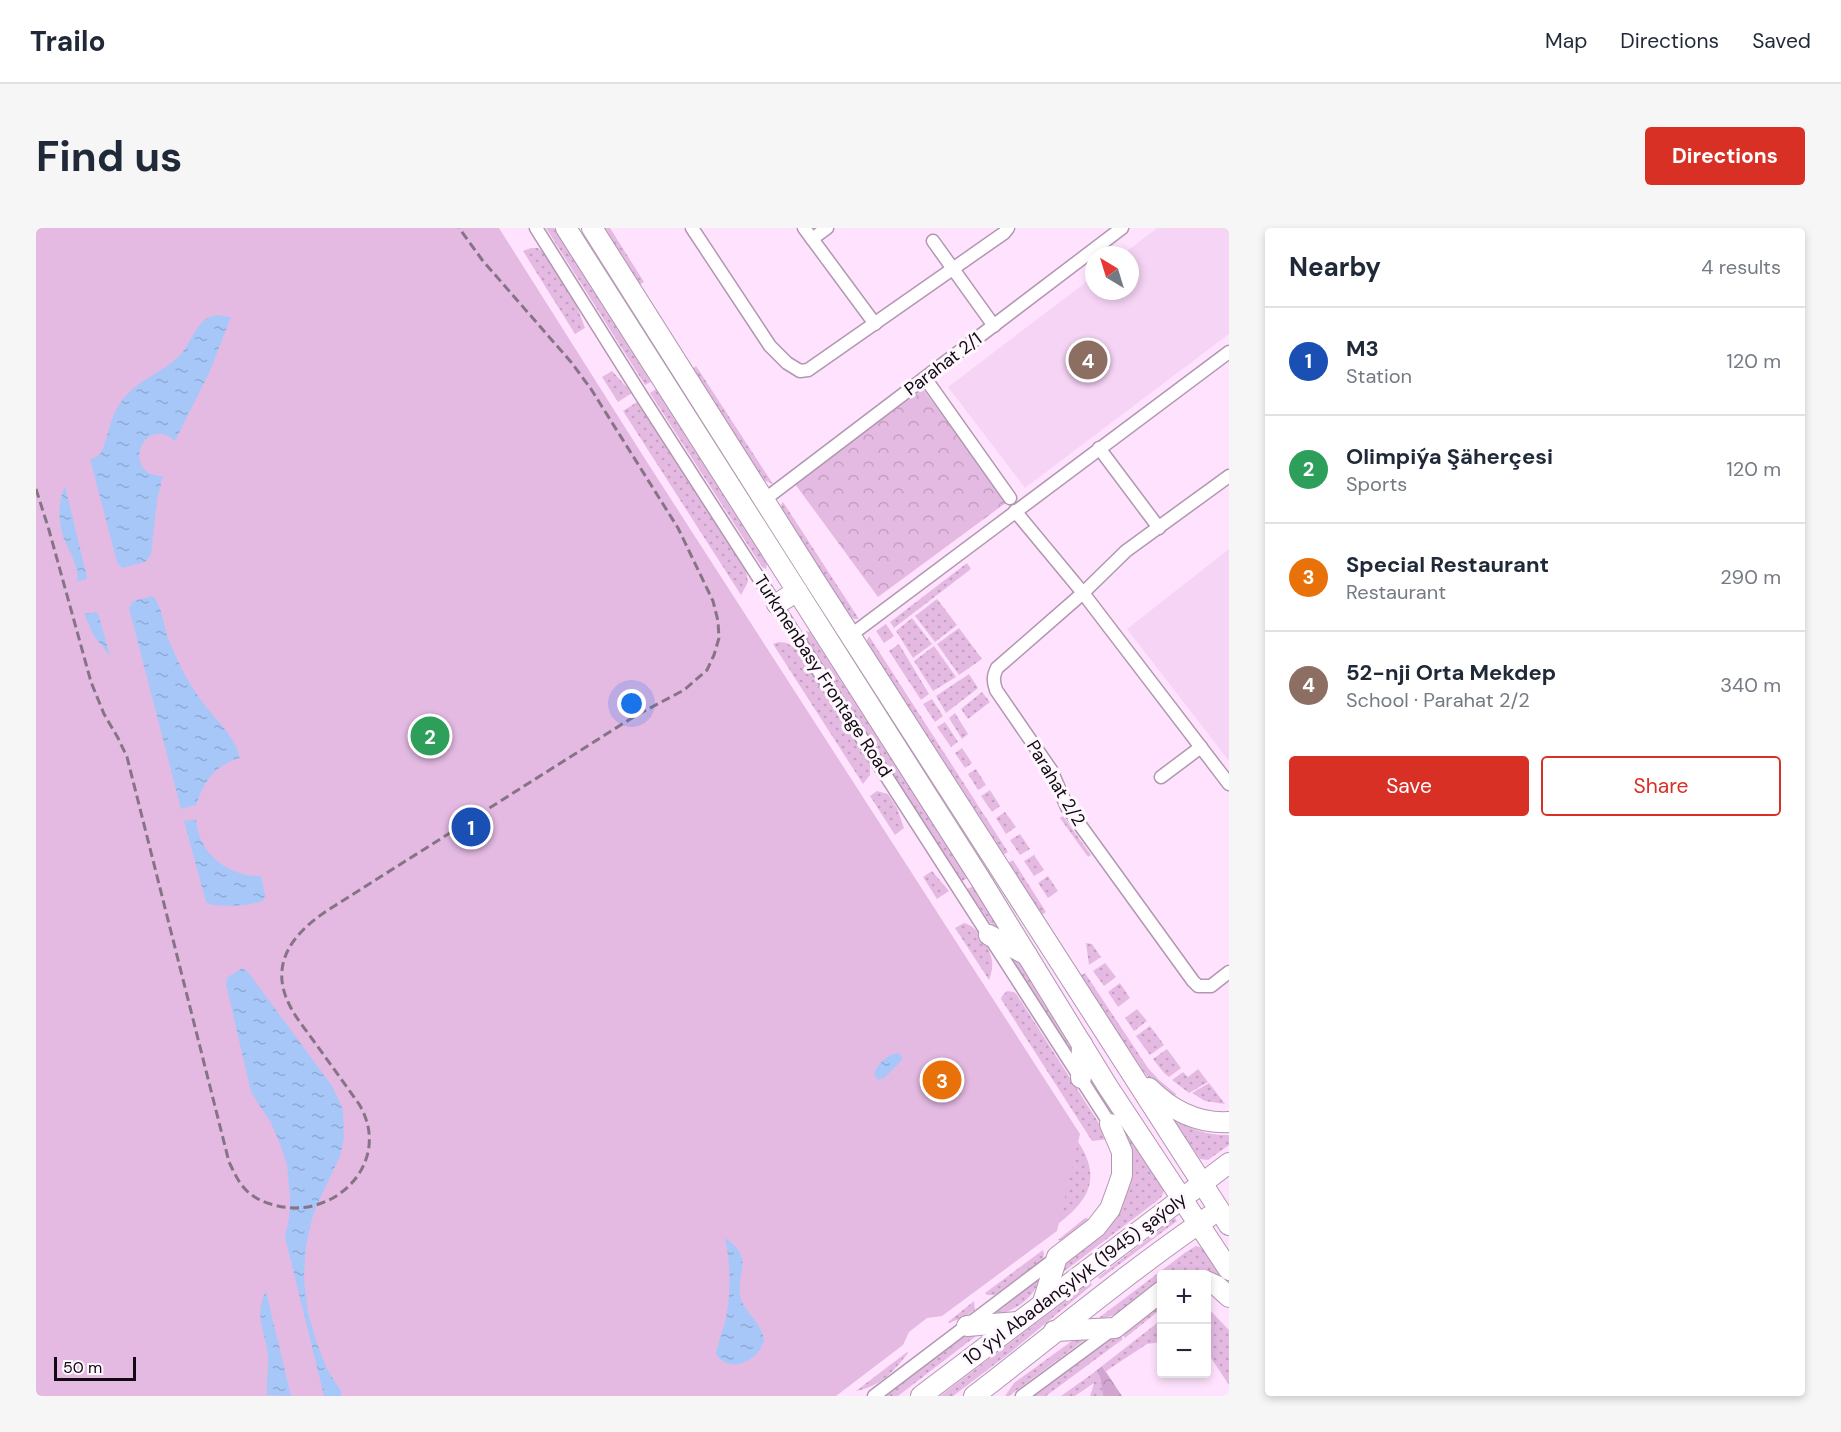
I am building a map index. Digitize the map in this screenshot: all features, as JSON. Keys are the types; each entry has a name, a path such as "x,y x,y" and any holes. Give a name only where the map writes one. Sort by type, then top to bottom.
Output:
{"main road":[{"path":"566,228 1027,955 1108,1087 1229,1270"},
{"path":"592,228 1202,1183 1226,1213"},
{"path":"777,604 797,591"},
{"path":"989,935 1027,955"},
{"path":"1081,1078 1082,1044"},
{"path":"1131,1071 1157,1096 1179,1112 1203,1121 1229,1122"},
{"path":"1043,1302 1057,1257 1096,1227 1110,1209 1114,1199 1122,1175 1122,1152 1110,1124"},
{"name":"10 ýyl Abadançylyk (1945) şaýoly","path":"921,1396 1229,1163"},
{"name":"10 ýyl Abadançylyk (1945) şaýoly","path":"974,1396 1054,1331 1200,1223 1226,1213"},
{"path":"1211,1283 1229,1297"},
{"path":"1054,1331 1114,1328 1157,1294"},
{"path":"967,1326 1018,1322"}],"street":[{"name":"Turkmenbasy Frontage Road","path":"536,228 1110,1124"},
{"path":"692,228 770,346 787,363 800,371 808,370 875,324 953,270 1008,228"},
{"path":"804,228 875,324"},
{"path":"812,239 828,228"},
{"name":"Parahat 2/1","path":"764,500 1122,228"},
{"path":"933,241 994,326"},
{"path":"851,635 1229,352"},
{"path":"925,378 1010,498"},
{"path":"1099,448 1159,528"},
{"path":"1083,593 1126,551 1229,476"},
{"path":"1015,511 1083,593 1229,784"},
{"name":"Parahat 2/2","path":"1083,593 997,668 993,682 996,690 1051,770 1067,807 1193,981 1198,986 1211,986 1229,972"},
{"path":"1161,777 1201,747"},
{"path":"874,1396 1057,1257"},
{"path":"1022,1396 1114,1328"}],"shaded area":[{"path":"1157,228 1229,228 1229,334 1025,488 948,387 1085,283 1085,300 1139,300 1139,246 1134,246"},
{"path":"1229,549 1229,761 1127,629"}],"green space":[{"path":"36,228 499,228 1080,1134 1057,1231 942,1316 927,1318 909,1332 903,1345 836,1396 36,1396"},
{"path":"546,228 554,228 651,382 645,385"},
{"path":"604,228 610,228 644,282 639,285"},
{"path":"538,248 544,253 577,307 585,328 575,334 523,251"},
{"path":"696,366 773,484 763,480 692,369"},
{"path":"612,371 632,393 618,402 602,377"},
{"path":"656,389 767,564 766,569 762,567 650,393"},
{"path":"923,389 1007,502 878,597 795,484"},
{"path":"637,402 746,571 748,582 741,595 623,411"},
{"path":"783,502 859,619 850,616 783,512 781,505"},
{"path":"967,563 971,569 894,628 890,622"},
{"path":"937,599 957,625 935,642 915,616"},
{"path":"912,618 932,644 913,658 896,631"},
{"path":"886,624 894,636 884,643 876,631"},
{"path":"959,628 982,659 959,675 937,644"},
{"path":"806,631 810,632 968,878 962,881 804,636"},
{"path":"869,636 1008,852 1003,855 868,646"},
{"path":"787,643 796,649 870,764 870,775 863,784 773,644"},
{"path":"899,644 929,694 921,700 889,651"},
{"path":"934,646 956,677 933,691 914,661"},
{"path":"969,674 978,688 946,713 936,696"},
{"path":"982,692 990,702 968,719 961,709"},
{"path":"932,699 943,716 935,722 923,704"},
{"path":"955,713 968,734 962,739 949,718"},
{"path":"945,722 958,742 951,747 937,727"},
{"path":"962,748 972,763 965,768 955,753"},
{"path":"976,769 986,785 978,790 968,774"},
{"path":"990,790 1000,806 992,812 981,796"},
{"path":"877,791 888,794 897,808 904,828 895,835 870,796"},
{"path":"1005,812 1016,827 1006,834 996,818"},
{"path":"1063,816 1091,855 1088,857 1060,818"},
{"path":"1020,834 1030,849 1020,855 1010,840"},
{"path":"1034,855 1044,870 1034,876 1024,861"},
{"path":"1013,860 1046,912 1042,915 1008,863"},
{"path":"932,871 949,891 937,899 923,877"},
{"path":"1048,876 1058,891 1048,898 1038,883"},
{"path":"974,886 1002,929 990,923 967,889"},
{"path":"964,923 974,928 989,950 992,971 989,980 955,928"},
{"path":"1086,943 1092,944 1101,957 1089,965"},
{"path":"1010,957 1020,962 1073,1041 1073,1054"},
{"path":"1105,963 1116,977 1104,986 1093,971"},
{"path":"1085,973 1148,1068 1176,1094 1173,1099 1154,1084 1143,1071 1080,976"},
{"path":"1120,983 1130,998 1118,1007 1108,992"},
{"path":"1007,991 1017,995 1109,1139 1092,1141 1001,999"},
{"path":"1137,1009 1147,1021 1134,1031 1125,1018"},
{"path":"995,1013 1082,1148 1088,1162 1090,1175 1085,1196 1070,1214 1049,1231"},
{"path":"1150,1026 1164,1045 1150,1055 1136,1036"},
{"path":"1167,1049 1181,1068 1169,1077 1153,1059"},
{"path":"1091,1068 1165,1188 1158,1200 1062,1273 1067,1261 1117,1212 1116,1121 1094,1085"},
{"path":"1198,1069 1208,1082 1189,1093 1172,1080 1183,1072 1188,1077"},
{"path":"1209,1083 1225,1104 1205,1101 1192,1093"},
{"path":"1172,1118 1199,1131 1229,1135 1229,1145 1208,1160 1200,1159"},
{"path":"1085,1218 1090,1219 1063,1241 1058,1240"},
{"path":"1175,1218 1177,1221 1100,1279 1098,1277"},
{"path":"1196,1246 1206,1251 1228,1282 1211,1276 1211,1270 1162,1270"},
{"path":"1043,1250 1043,1259 995,1295 985,1293"},
{"path":"1157,1274 1157,1283 1133,1302 1118,1313 1101,1319 1100,1317"},
{"path":"1040,1279 1033,1292 1022,1303 1001,1314 994,1315"},
{"path":"1090,1282 1092,1285 1011,1352 953,1396 940,1396"},
{"path":"974,1301 975,1310 964,1317 948,1322"},
{"path":"1157,1305 1157,1312 1125,1338 1121,1332"},
{"path":"1211,1311 1229,1330 1229,1385 1211,1358"},
{"path":"1157,1323 1157,1343 1147,1344 1106,1371 1102,1366"},
{"path":"974,1334 976,1336 898,1396 886,1396 965,1336"},
{"path":"1119,1334 1123,1339 1046,1396 1034,1396"},
{"path":"1076,1338 1087,1338 1009,1396 1005,1396 1014,1383"},
{"path":"907,1352 886,1377 873,1386 856,1391"},
{"path":"1102,1366 1122,1396 1103,1396 1100,1377 1096,1371"},
{"path":"1096,1371 1100,1377 1103,1396 1090,1396 1094,1383 1075,1396 1061,1396"}],"water":[{"path":"217,315 231,317 210,371 175,441 164,434 154,435 146,440 141,448 139,458 142,467 150,473 163,476 157,500 151,555 145,562 122,568 117,562 90,459 99,455 117,408 131,390 172,362 180,355 199,325"},
{"path":"65,486 87,577 77,582 76,566 60,521 61,499"},
{"path":"152,596 158,603 168,638 187,678 234,742 240,758 223,765 211,775 196,805 181,809 129,608 133,601"},
{"path":"98,613 110,656 94,636 84,614"},
{"path":"196,819 202,842 216,860 237,872 261,876 265,895 263,901 225,906 206,902 184,821"},
{"path":"242,968 248,972 332,1086 343,1109 344,1139 340,1156 312,1219 306,1246 304,1279 308,1312 316,1341 327,1369 341,1391 341,1396 324,1396 285,1237 290,1198 287,1165 271,1123 251,1092 226,984 228,977"},
{"path":"897,1053 902,1056 902,1060 884,1078 878,1080 874,1074 877,1067 886,1058"},
{"path":"725,1238 740,1253 742,1260 741,1299 763,1334 764,1340 756,1354 743,1363 736,1364 729,1364 716,1354 725,1322 729,1291"},
{"path":"266,1291 291,1396 267,1395 268,1357 260,1316"}],"railway":[{"path":"36,489 91,682 104,714 127,757 229,1162 243,1187 259,1199 274,1205 296,1208 318,1205 336,1196 352,1183 363,1166 369,1147 368,1126 359,1104 298,1019 284,991 283,963 295,939 315,919 328,910 635,716 684,690 707,670 719,638 713,601 678,528 591,389 571,362 483,261 459,228"}],"place":[{"name":"52-nji Orta Mekdep","path":"1088,360"},
{"name":"Olimpiýa Şäherçesi","path":"430,736"},
{"name":"M3","path":"471,827"},
{"name":"Special Restaurant","path":"942,1080"}]}
